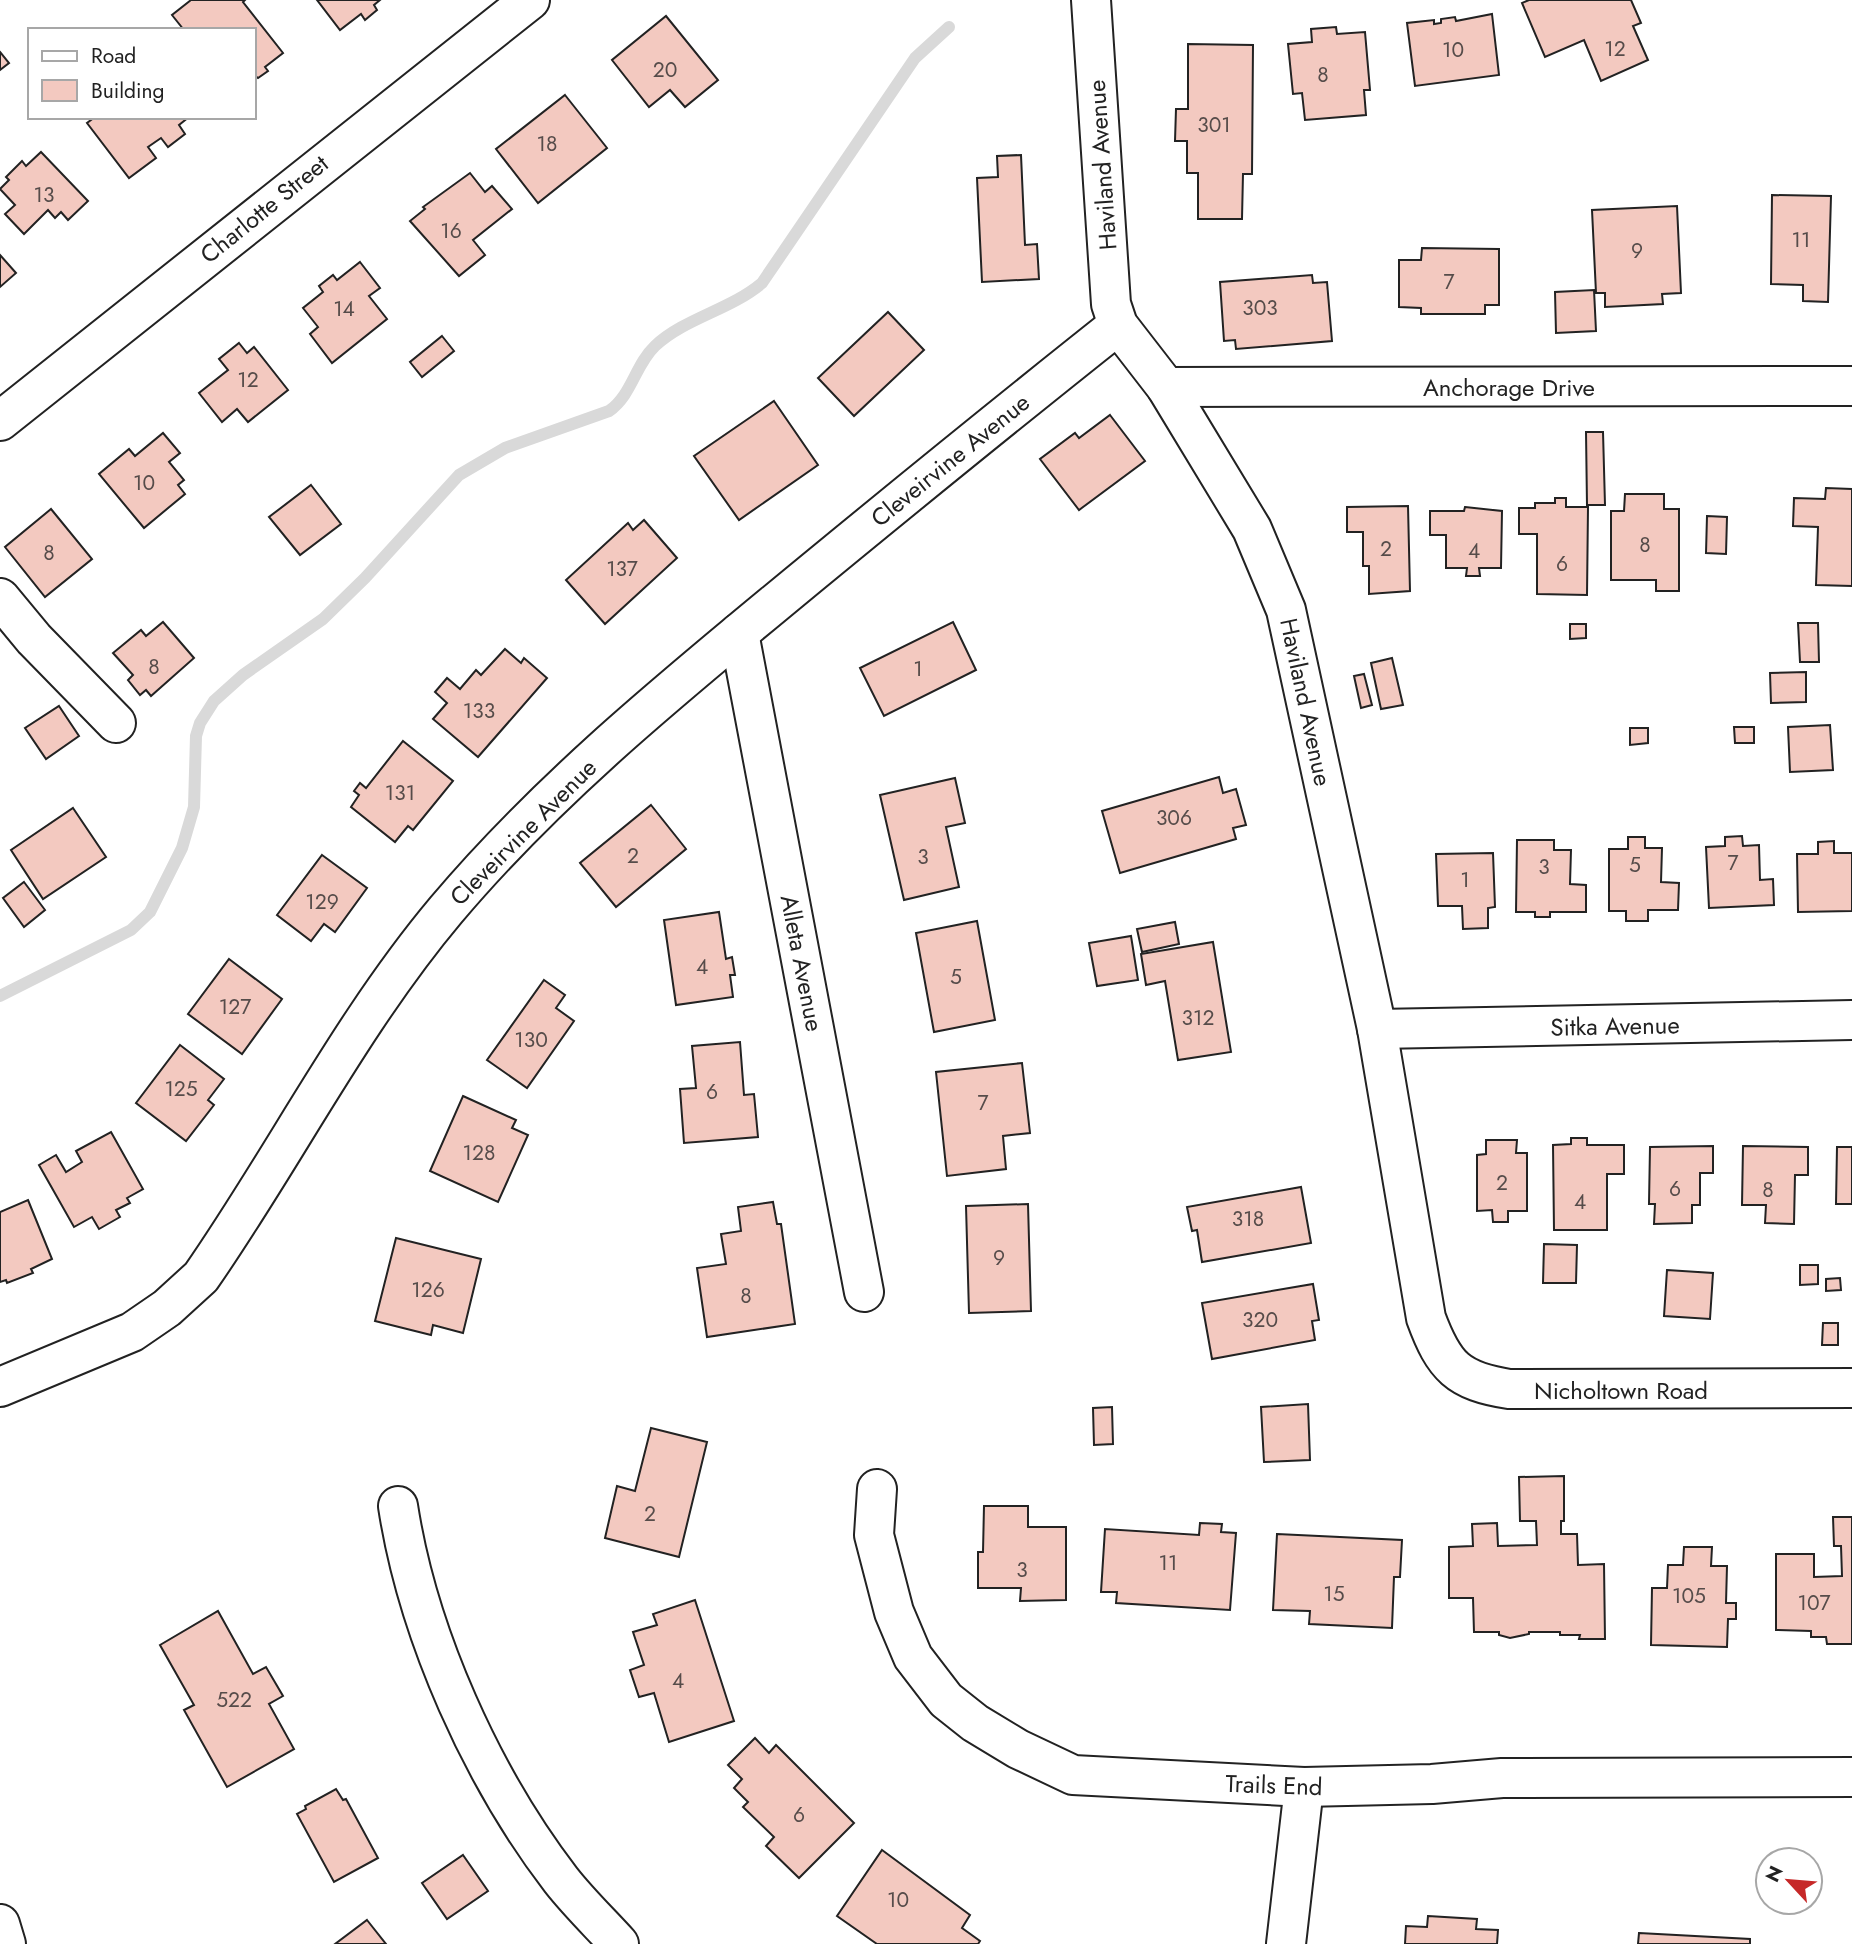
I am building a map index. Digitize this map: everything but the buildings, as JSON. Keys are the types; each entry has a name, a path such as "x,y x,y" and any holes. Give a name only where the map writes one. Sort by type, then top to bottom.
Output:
{"street":[{"name":"Charlotte Street","path":"0,421 530,0"},
{"name":"Haviland Avenue","path":"1091,0 1111,304 1118,325 1166,387 1252,529 1286,610 1377,1029 1426,1318"},
{"name":"Cleveirvine Avenue","path":"0,1387 132,1332 167,1308 201,1278 368,1014 448,908 542,808 668,691 1118,325"},
{"name":"Anchorage Drive","path":"1166,387 1852,386"},
{"path":"0,598 34,639 116,723"},
{"name":"Alleta Avenue","path":"739,633 864,1293"},
{"name":"Sitka Avenue","path":"1377,1029 1852,1020"},
{"name":"Nicholtown Road","path":"1426,1318 1436,1345 1453,1368 1476,1384 1509,1389 1852,1388"},
{"name":"Trails End","path":"877,1489 874,1535 894,1612 913,1657 946,1700 975,1723 1018,1749 1073,1775 1304,1787 1432,1784 1502,1778 1852,1777"},
{"path":"398,1506 405,1554 452,1690 474,1739 512,1808 562,1881 619,1944"},
{"path":"1286,1944 1304,1787"},
{"path":"0,1924 6,1944"}],"waterway":[{"path":"0,996 131,930 150,912 182,848 194,807 196,736 200,723 214,701 243,675 323,619 365,578 459,475 505,448 609,411 623,397 655,346 680,328 736,300 762,283 915,58 949,27"}]}
